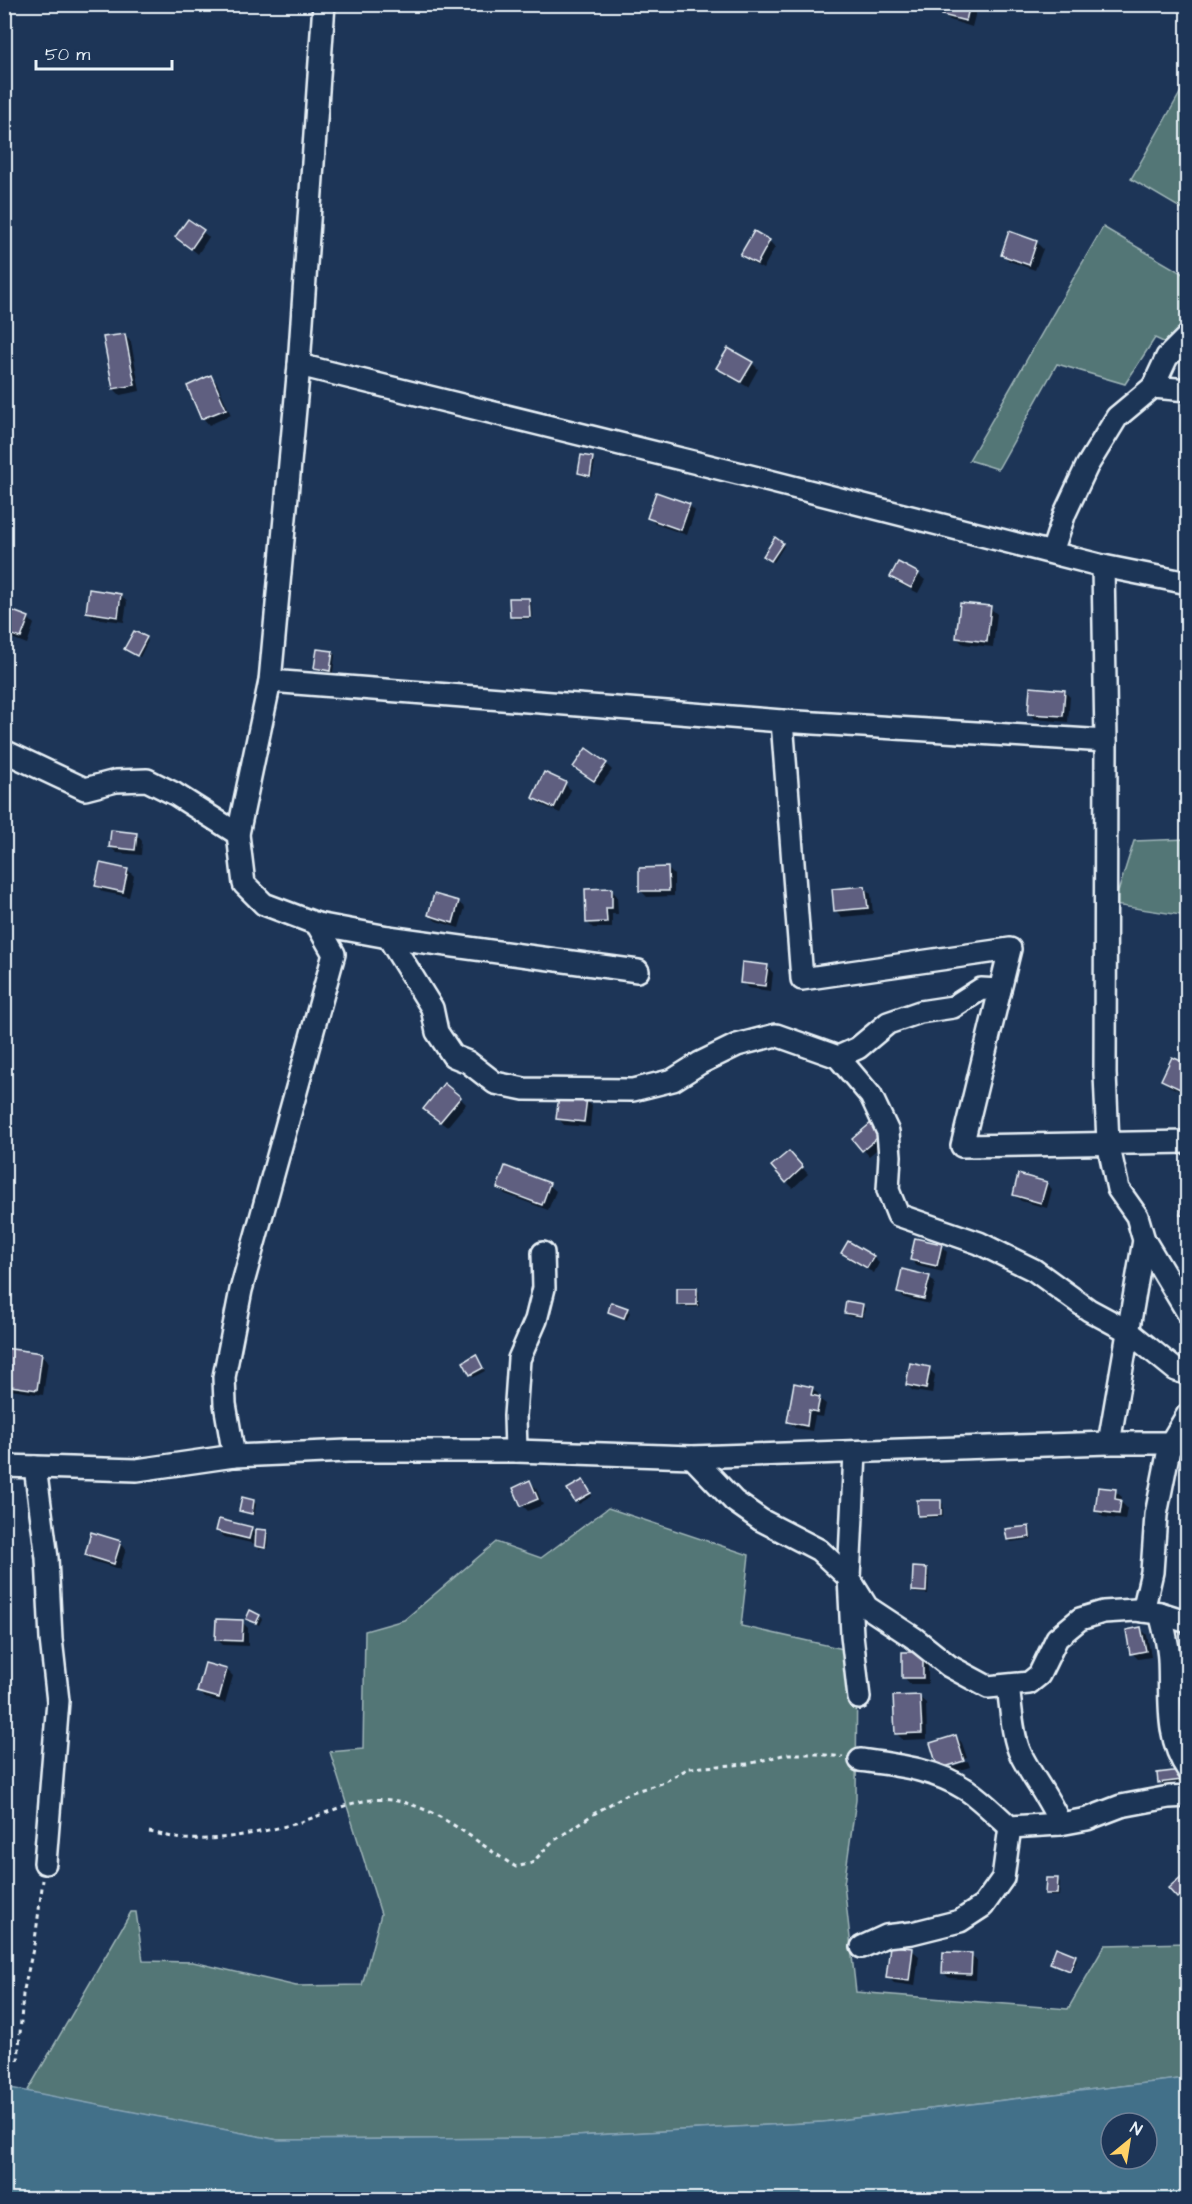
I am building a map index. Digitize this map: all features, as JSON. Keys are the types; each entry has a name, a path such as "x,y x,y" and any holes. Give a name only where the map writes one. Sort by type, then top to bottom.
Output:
{"street":[{"path":"324,4 299,365 270,681 238,834 244,884 264,904 317,924 388,937 638,971"},
{"path":"1052,552 1065,513 1087,466 1117,417 1153,387 1167,357 1188,336"},
{"path":"299,365 735,472 1103,566 1188,583"},
{"path":"1153,387 1188,390"},
{"path":"1103,566 1108,1143 1118,1189 1137,1216 1144,1240 1188,1313"},
{"path":"270,681 782,722 1106,741"},
{"path":"782,722 802,979 1010,949 962,1146 1188,1142"},
{"path":"4,751 86,789 116,781 147,780 175,794 238,834"},
{"path":"234,1456 225,1404 224,1377 241,1290 334,954 317,924"},
{"path":"388,937 432,1008 437,1032 453,1056 468,1062 495,1083 524,1089 633,1090 673,1080 700,1063 737,1045 776,1035 838,1057 871,1096 888,1132 890,1156 888,1190 898,1215 979,1243 1035,1270 1089,1310 1128,1330 1176,1370 1188,1374"},
{"path":"838,1057 858,1048 888,1023 920,1012 953,1007 981,989 1000,990"},
{"path":"1109,1443 1144,1240"},
{"path":"516,1451 515,1416 519,1359 536,1320 544,1288 543,1253"},
{"path":"1188,1414 1156,1515 1151,1612 1166,1635 1174,1742 1179,1757 1188,1770"},
{"path":"4,1466 136,1470 234,1456 348,1451 516,1451 692,1457 1109,1443 1179,1444"},
{"path":"855,1453 849,1578 859,1698"},
{"path":"692,1457 734,1501 761,1520 819,1550 849,1578 867,1607 914,1638 950,1666 988,1687 1029,1683 1039,1675 1058,1638 1080,1618 1103,1612 1151,1612 1188,1622"},
{"path":"35,1467 47,1558 51,1640 58,1701 45,1863"},
{"path":"1008,1686 1020,1753 1042,1788 1060,1824"},
{"path":"860,1760 919,1769 940,1777 967,1790 1010,1827 1060,1824 1087,1819 1121,1806 1169,1797 1188,1796"},
{"path":"862,1947 886,1936 912,1933 960,1921 983,1906 1003,1878 1010,1827"}],"path":[{"path":"149,1832 184,1839 221,1838 290,1825 363,1800 392,1800 420,1808 446,1821 516,1866 532,1863 552,1842 629,1793 662,1783 689,1768 748,1764 787,1754 817,1754 860,1760"},
{"path":"18,2061 22,1994 35,1940 45,1863"},
{"path":"1188,1945 1184,1983 1188,2017"}],"green space":[{"path":"1187,81 1187,212 1131,179"},
{"path":"1103,227 1183,274 1187,268 1187,353 1155,338 1125,384 1057,364 998,469 969,460"},
{"path":"1187,839 1187,916 1114,905 1134,841"},
{"path":"608,1508 749,1555 741,1626 857,1652 856,1800 844,1884 856,1992 1068,2009 1105,1945 1187,1943 1187,2078 823,2122 540,2138 278,2140 27,2092 131,1912 136,1912 143,1961 193,1962 296,1986 362,1985 381,1914 330,1752 363,1749 365,1631 404,1620 496,1542 541,1558"}],"water":[{"path":"1187,2078 1187,2199 5,2199 5,2087 278,2140 540,2138 823,2122"}],"building":[{"path":"944,4 970,4 966,21 942,15"},
{"path":"188,219 204,230 191,249 175,237"},
{"path":"754,231 770,240 757,264 740,255"},
{"path":"1009,231 1037,241 1029,265 1001,255"},
{"path":"125,334 135,385 113,389 103,337"},
{"path":"728,348 753,362 741,382 716,368"},
{"path":"211,375 226,409 201,419 187,386"},
{"path":"581,455 593,457 590,476 578,473"},
{"path":"656,492 690,504 681,530 647,518"},
{"path":"775,537 783,543 771,561 763,556"},
{"path":"898,562 919,573 911,588 890,577"},
{"path":"89,589 121,594 118,617 86,612"},
{"path":"509,598 529,598 530,617 510,617"},
{"path":"960,603 991,606 987,642 956,638"},
{"path":"5,608 29,617 21,638 4,632"},
{"path":"134,631 147,637 137,656 124,649"},
{"path":"317,649 333,651 330,671 314,668"},
{"path":"1030,687 1065,690 1063,716 1028,714"},
{"path":"586,748 607,763 594,781 573,767"},
{"path":"544,772 566,782 554,808 532,798"},
{"path":"111,830 137,833 135,850 109,847"},
{"path":"100,863 128,869 123,892 95,886"},
{"path":"668,867 669,891 639,891 639,868"},
{"path":"865,886 868,908 834,911 832,889"},
{"path":"612,888 612,908 606,908 607,922 586,923 585,889"},
{"path":"434,894 459,901 453,923 428,915"},
{"path":"742,962 768,965 765,986 740,983"},
{"path":"1172,1057 1188,1064 1187,1087 1182,1084 1180,1089 1161,1080"},
{"path":"444,1083 461,1097 440,1122 423,1109"},
{"path":"559,1095 587,1098 584,1122 556,1119"},
{"path":"872,1122 882,1134 862,1151 852,1139"},
{"path":"789,1151 803,1167 786,1183 771,1166"},
{"path":"505,1166 550,1183 542,1205 497,1188"},
{"path":"1018,1174 1047,1182 1041,1203 1013,1195"},
{"path":"1184,1197 1188,1198 1188,1216 1180,1215"},
{"path":"915,1238 942,1244 937,1266 910,1260"},
{"path":"848,1241 874,1256 867,1268 841,1253"},
{"path":"902,1269 930,1276 924,1299 897,1293"},
{"path":"677,1288 697,1288 697,1305 677,1305"},
{"path":"846,1301 863,1304 861,1316 844,1313"},
{"path":"611,1302 628,1308 624,1318 608,1312"},
{"path":"4,1348 42,1353 37,1390 4,1385"},
{"path":"476,1354 483,1368 470,1375 463,1362"},
{"path":"910,1363 930,1367 926,1389 906,1385"},
{"path":"794,1383 813,1387 811,1395 820,1397 817,1412 809,1410 807,1426 787,1422"},
{"path":"530,1480 538,1499 521,1506 513,1488"},
{"path":"583,1480 591,1493 575,1502 567,1489"},
{"path":"1098,1487 1116,1489 1115,1499 1121,1500 1119,1514 1095,1511"},
{"path":"242,1497 254,1500 252,1514 239,1511"},
{"path":"917,1500 941,1500 941,1515 918,1516"},
{"path":"219,1519 252,1527 249,1539 216,1531"},
{"path":"1029,1526 1030,1537 1007,1540 1005,1529"},
{"path":"256,1529 267,1530 265,1548 255,1546"},
{"path":"91,1532 121,1541 114,1564 85,1555"},
{"path":"913,1567 927,1568 926,1592 912,1591"},
{"path":"250,1610 260,1615 256,1623 246,1619"},
{"path":"216,1619 243,1620 242,1641 215,1640"},
{"path":"1141,1627 1146,1651 1130,1654 1126,1630"},
{"path":"902,1652 923,1652 923,1678 902,1678"},
{"path":"205,1663 227,1669 219,1698 197,1692"},
{"path":"920,1695 922,1733 895,1734 893,1696"},
{"path":"956,1735 964,1761 938,1769 930,1743"},
{"path":"1181,1770 1182,1780 1158,1783 1157,1773"},
{"path":"1182,1876 1188,1882 1188,1889 1177,1898 1168,1888"},
{"path":"1046,1878 1058,1878 1057,1894 1045,1894"},
{"path":"890,1946 913,1948 909,1981 886,1978"},
{"path":"1056,1947 1076,1955 1070,1971 1050,1963"},
{"path":"943,1952 972,1953 971,1974 942,1973"}]}
